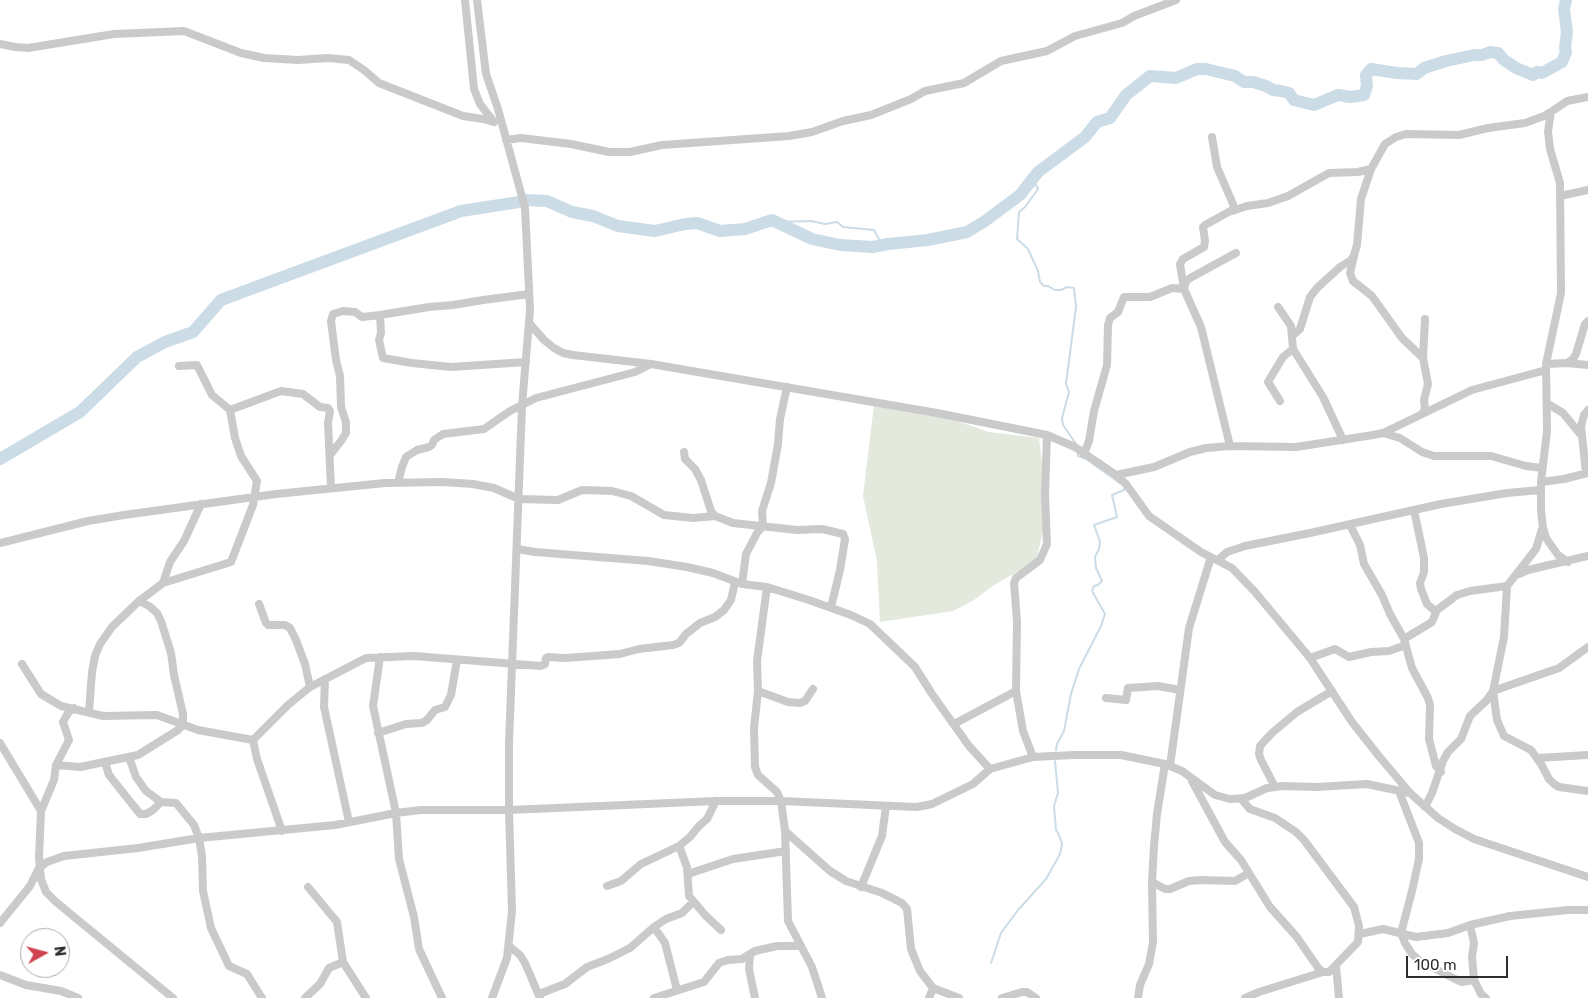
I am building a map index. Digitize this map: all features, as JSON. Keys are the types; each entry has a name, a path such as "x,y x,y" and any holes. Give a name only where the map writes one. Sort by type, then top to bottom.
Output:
{"street":[{"path":"465,0 474,89 480,104 504,131"},
{"path":"477,0 486,74 504,131 526,213 530,324 522,406 509,743 512,911 509,946 503,973 492,998"},
{"path":"506,140 521,138 571,144 609,152 630,152 662,145 789,136 812,132 912,100 925,91 964,83 1001,61 1047,51 1075,36 1122,23 1134,16 1176,0"},
{"path":"0,44 28,48 114,34 184,31 241,53 264,58 298,60 328,58 349,60 379,82 463,116 494,122"},
{"path":"1423,358 1402,338 1372,296 1353,281 1350,273 1358,238 1359,206 1371,169 1385,144 1396,136 1406,134 1459,134 1525,122 1544,116 1567,101 1588,96"},
{"path":"1551,112 1548,121 1550,148 1559,176 1561,293 1546,367 1547,431 1540,486 1543,528 1551,547 1568,562"},
{"path":"1212,137 1218,170 1233,204 1234,210 1232,211"},
{"path":"1230,446 1201,327 1184,288 1181,262 1204,247 1203,227 1205,225 1232,211 1247,206 1268,203 1288,196 1330,173 1358,172 1371,169"},
{"path":"1560,196 1588,190"},
{"path":"1184,288 1186,282 1192,276 1236,253"},
{"path":"1292,336 1300,329 1313,292 1340,267 1351,260 1354,255"},
{"path":"1084,454 1089,441 1094,412 1107,365 1108,325 1110,318 1118,312 1124,297 1150,297 1172,288 1184,288"},
{"path":"330,455 346,433 346,422 341,407 340,376 331,321 333,314 355,312 362,317 529,294"},
{"path":"1278,307 1290,326 1293,349 1324,397 1343,440"},
{"path":"380,315 381,333 379,340 384,358 451,367 526,362"},
{"path":"1422,414 1425,409 1424,400 1428,384 1423,358 1426,318"},
{"path":"1567,363 1576,354 1584,324 1588,321"},
{"path":"530,324 544,340 563,353 651,364 787,387 822,395 937,413 1064,441 1116,475 1132,490 1149,516 1232,568 1310,658 1378,756 1410,793 1425,807 1455,830 1474,840 1588,877"},
{"path":"1280,401 1268,382 1282,357 1293,349"},
{"path":"1116,475 1154,467 1199,449 1230,446 1290,447 1383,433 1472,390 1546,367 1567,363 1588,365"},
{"path":"398,483 406,457 417,450 432,445 434,440 443,434 484,429 510,411 536,398 635,372 651,364"},
{"path":"89,712 95,656 100,644 112,627 139,601 163,583 231,562 253,505 257,481 241,456 235,438 230,410 212,395 197,365 179,366"},
{"path":"253,740 288,705 310,687 366,658 414,656 543,666 548,657 565,658 620,654 678,643 700,623 715,617 724,610 739,583 746,554 762,526 762,511 771,483 778,444 780,419 787,387"},
{"path":"230,410 281,391 303,394 320,407 328,408 330,411 328,423 331,488"},
{"path":"1548,404 1563,413 1581,435"},
{"path":"1138,998 1140,985 1149,964 1153,942 1152,882 1157,814 1180,690 1189,628 1214,558 1245,546 1414,510 1498,495 1587,473 1581,435 1582,420 1588,410"},
{"path":"1383,433 1400,438 1422,452 1434,456 1491,456 1526,466 1542,468"},
{"path":"1033,756 1023,731 1016,691 1017,622 1014,583 1016,578 1040,560 1047,544 1045,495 1047,436"},
{"path":"684,452 685,459 695,469 701,480 711,511 715,516"},
{"path":"0,543 88,521 255,496 331,488 443,482 473,484 494,488 519,499 558,500 582,490 612,491 631,496 664,515 693,518 715,516 733,523 797,530 822,529 843,534 845,539 831,608"},
{"path":"163,583 170,562 184,541 201,504"},
{"path":"1414,510 1424,558 1424,572 1420,583 1421,589 1427,604 1436,612"},
{"path":"1350,524 1360,545 1364,564 1382,594 1405,642 1412,668 1428,698 1430,705 1429,739 1436,766 1441,772"},
{"path":"1425,807 1448,752 1461,739 1470,716 1488,700 1493,691 1504,637 1508,586 1536,549 1543,528"},
{"path":"517,549 648,561 713,573 739,583 767,587 831,608 870,624 916,667 932,694 990,769"},
{"path":"1517,575 1528,570 1588,556"},
{"path":"1310,658 1334,649 1349,657 1371,652 1389,651 1432,622 1436,612 1456,595 1470,591 1508,586"},
{"path":"767,587 758,644 758,691 754,728 755,766 758,775 777,792 781,802 785,831 788,921 812,967 822,998"},
{"path":"56,765 80,767 129,757 147,750 183,725 183,714 171,653 162,621 149,606 139,601"},
{"path":"259,604 268,625 285,625 290,628 296,640 310,687"},
{"path":"1493,691 1559,668 1588,647"},
{"path":"380,657 373,706 396,813 399,859 414,917 419,949 442,998"},
{"path":"378,733 406,724 422,723 427,720 434,710 445,706 451,695 457,660"},
{"path":"22,664 41,694 61,706 103,716 157,715 183,725 253,740"},
{"path":"325,679 324,707 349,822"},
{"path":"1106,698 1126,700 1128,688 1158,686 1180,690"},
{"path":"758,691 788,702 800,703 805,701 813,689"},
{"path":"954,724 1016,691"},
{"path":"1493,691 1504,736 1531,750 1549,780 1554,784 1559,787 1588,790"},
{"path":"1275,787 1261,760 1259,754 1260,746 1297,712 1332,692"},
{"path":"74,708 68,713 63,722 69,740 56,765 54,780 41,811 39,868 46,892 174,998"},
{"path":"253,740 257,759 282,831"},
{"path":"1,748 41,811"},
{"path":"1537,758 1588,754"},
{"path":"0,923 30,886 39,868 47,862 64,856 138,848 199,838 335,825 396,813 456,809 509,810 716,802 781,802 917,807 932,804 973,784 990,769 1033,756 1121,756 1167,765 1190,777 1210,792 1222,798 1241,799 1267,788 1275,787 1367,784 1410,793"},
{"path":"129,757 136,776 146,791 162,802 176,803 191,821 199,838 202,856 203,892 211,928 229,966 247,974 262,998"},
{"path":"105,762 109,774 140,814 146,814 162,802"},
{"path":"1190,777 1225,842 1250,873 1270,907 1323,972"},
{"path":"1399,791 1419,842 1419,859 1416,875 1401,933 1412,954 1420,961 1462,982 1474,980"},
{"path":"1241,799 1250,809 1275,818 1296,832 1304,840 1350,900 1357,916 1360,934 1354,948 1329,972 1323,972 1245,998"},
{"path":"607,886 621,881 641,864 679,846 707,819 716,802"},
{"path":"861,887 882,836 886,806"},
{"path":"785,831 830,871 846,881 902,902 907,909 908,932 914,958 927,981 933,988 959,998"},
{"path":"679,846 688,874 689,896 721,930"},
{"path":"688,874 733,859 786,851"},
{"path":"1152,882 1170,889 1189,881 1235,880 1250,873"},
{"path":"308,887 337,922 343,962 366,998"},
{"path":"509,946 520,955 525,963 540,996 565,984 587,967 630,948 654,927 666,919 682,913 693,902"},
{"path":"1360,934 1383,929 1416,937 1448,933 1470,925 1510,916 1568,910 1588,910"},
{"path":"1470,925 1474,943 1472,956 1474,980 1481,994 1486,998"},
{"path":"654,927 665,942 673,994"},
{"path":"654,998 673,994 704,982 719,963 728,960 737,961 755,951 777,946 800,946"},
{"path":"750,954 749,969 755,998"},
{"path":"305,998 320,984 329,968 343,962"},
{"path":"1336,966 1339,998"},
{"path":"0,975 26,985 61,991 78,998"},
{"path":"929,998 933,988"},
{"path":"1002,998 1022,992 1027,992 1036,998"}],"shaded area":[{"path":"874,405 948,418 989,432 1039,438 1042,463 1044,527 1036,561 953,611 880,622 877,561 863,496"}],"waterway":[{"path":"527,200 547,201 572,212 593,216 618,226 655,231 697,223 720,231 745,229 772,220 812,239 840,245 873,247 928,240 967,232 985,221 1020,195 1038,172 1085,137 1097,122 1110,118 1126,95 1150,76 1176,78 1197,69 1206,69 1235,76 1244,82 1253,82 1273,90 1289,93 1294,100 1314,105 1338,95 1350,97 1364,95 1367,86 1366,75 1371,69 1417,74 1424,68 1446,61 1490,52 1498,53 1504,60 1516,68 1533,75 1537,72 1542,73 1562,62 1566,52 1567,32 1564,9 1566,0"},
{"path":"1033,179 1038,189 1019,212 1017,239 1028,249 1038,271 1040,282 1044,286 1055,290 1067,287 1074,288 1076,307 1066,384 1069,392 1062,418 1063,425 1076,444"},
{"path":"0,459 80,412 137,357 165,342 193,332 221,300 461,211 519,202"},
{"path":"775,222 811,221 825,224 837,222 843,227 874,230 882,245"},
{"path":"1056,750 1064,731 1071,694 1079,669 1101,626 1105,614 1092,591 1094,586 1102,581 1096,568 1095,557 1100,542 1094,525 1117,517 1112,495 1124,490 1124,486 1086,459 1078,456 1078,452"},
{"path":"991,963 1001,933 1018,910 1046,879 1060,854 1062,844 1056,830 1054,806 1058,793 1055,761"}]}
